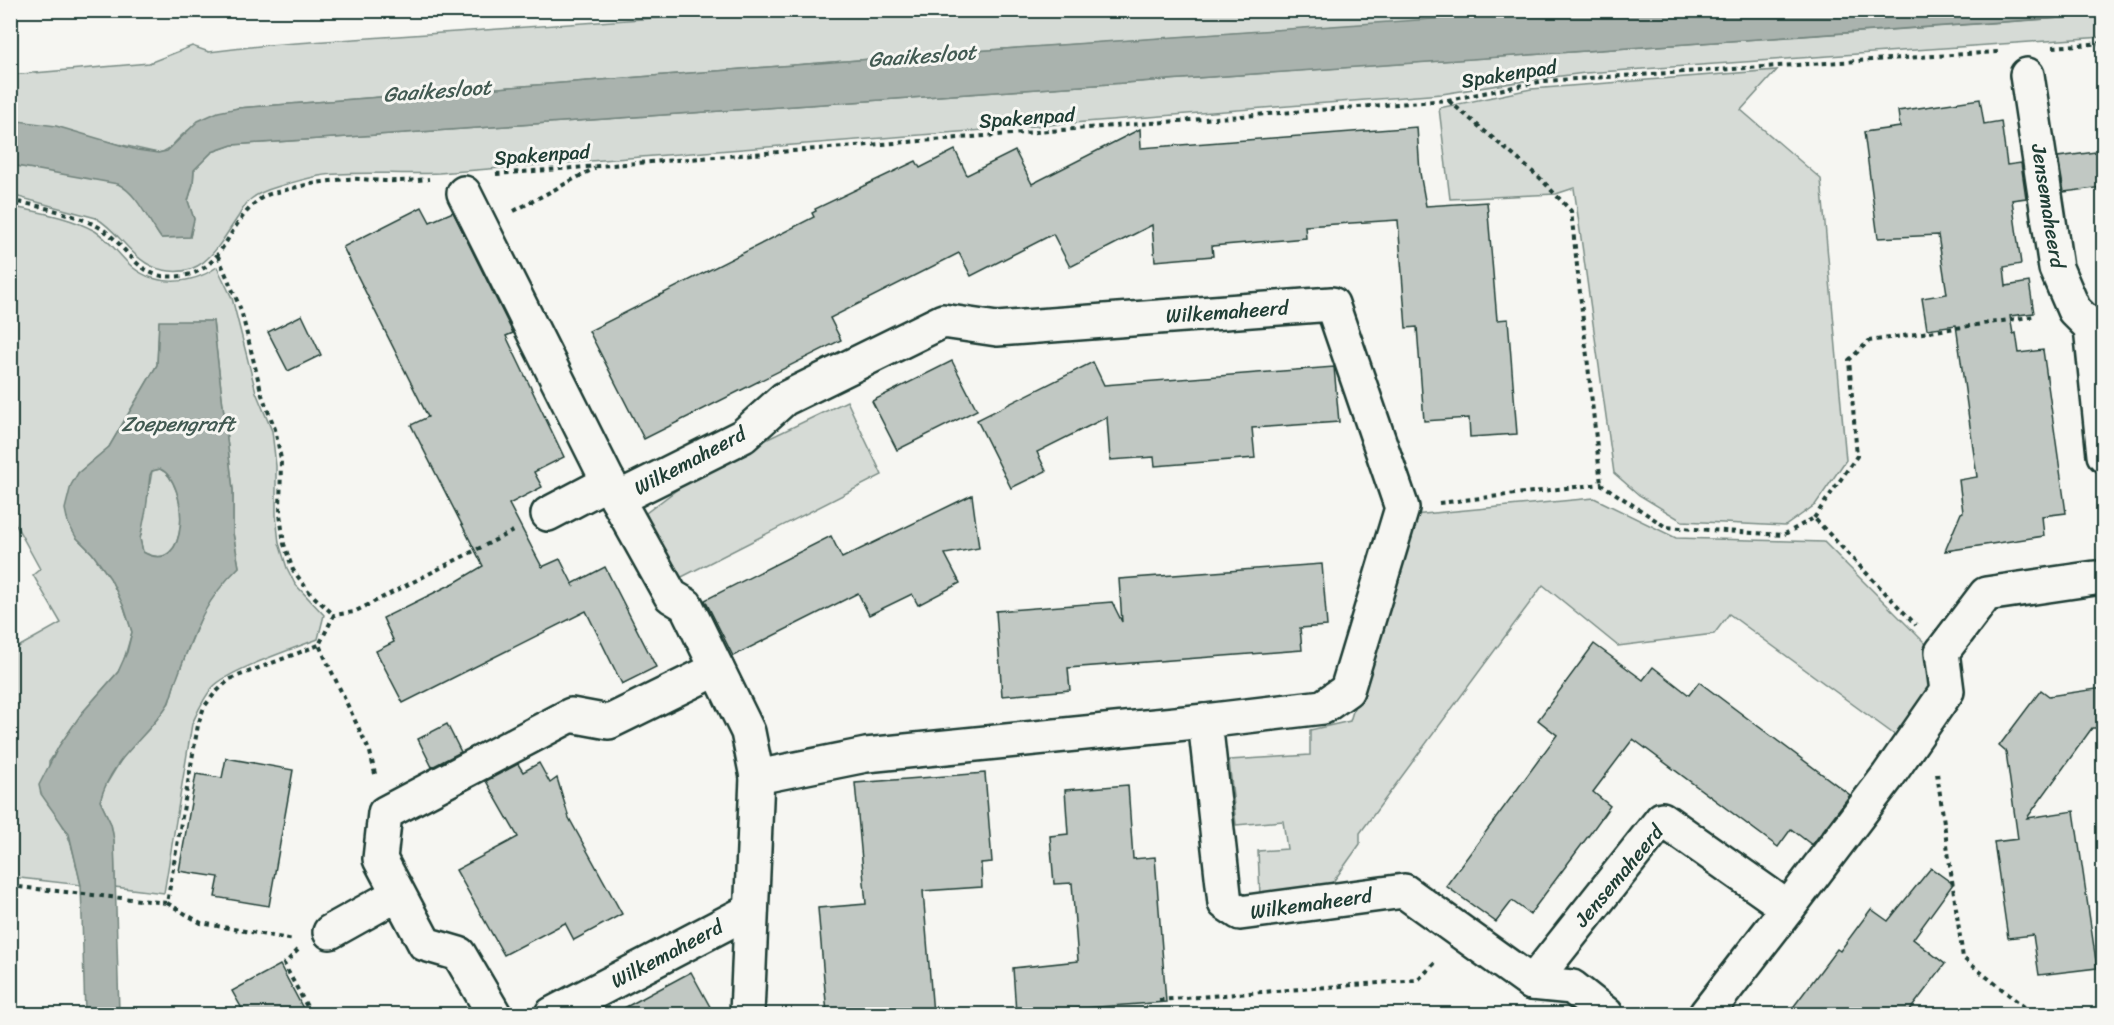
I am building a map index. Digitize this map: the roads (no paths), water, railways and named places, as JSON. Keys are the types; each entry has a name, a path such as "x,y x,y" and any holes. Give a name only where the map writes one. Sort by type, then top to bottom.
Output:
{"street":[{"name":"Jensemaheerd","path":"2027,75 2056,268 2090,316 2103,455"},
{"name":"Wilkemaheerd","path":"476,184 483,227 613,490 671,596 686,605 748,732 757,777 747,1014"},
{"name":"Wilkemaheerd","path":"548,514 613,490 743,436 784,399 944,321 996,329 1332,304 1402,508 1347,690 1323,707 1205,721 1225,903 1240,913 1404,891 1532,983"},
{"path":"1707,1014 1888,776 1947,691 1942,652 1986,594 2101,578"},
{"path":"494,1014 459,954 425,944 380,859 385,813 571,715 609,722 717,669"},
{"path":"757,777 867,755 1205,721"},
{"name":"Jensemaheerd","path":"1532,983 1662,819 1788,908"},
{"path":"318,937 398,894"},
{"name":"Wilkemaheerd","path":"552,1014 751,910"},
{"path":"1532,983 1572,987 1606,1014"}],"water":[{"name":"Gaaikesloot","path":"1561,10 2103,10 2104,15 232,145 212,152 194,170 188,201 194,219 190,237 161,238 137,201 118,184 11,165 11,120 56,126 137,150 158,153 167,151 198,121 218,112 238,108 975,51"},
{"name":"Zoepengraft","path":"159,321 213,321 233,490 233,533 239,567 208,605 201,618 168,704 113,771 100,801 111,824 114,840 119,1012 121,1014 85,1014 81,885 69,834 41,794 39,785 59,746 82,713 118,672 127,652 132,632 124,607 110,578 92,553 76,537 68,523 65,509 71,485 78,473 109,447 157,365","holes":["160,469 170,477 180,508 180,525 177,541 170,552 159,557 143,552 140,539 150,475 152,471"]}]}
